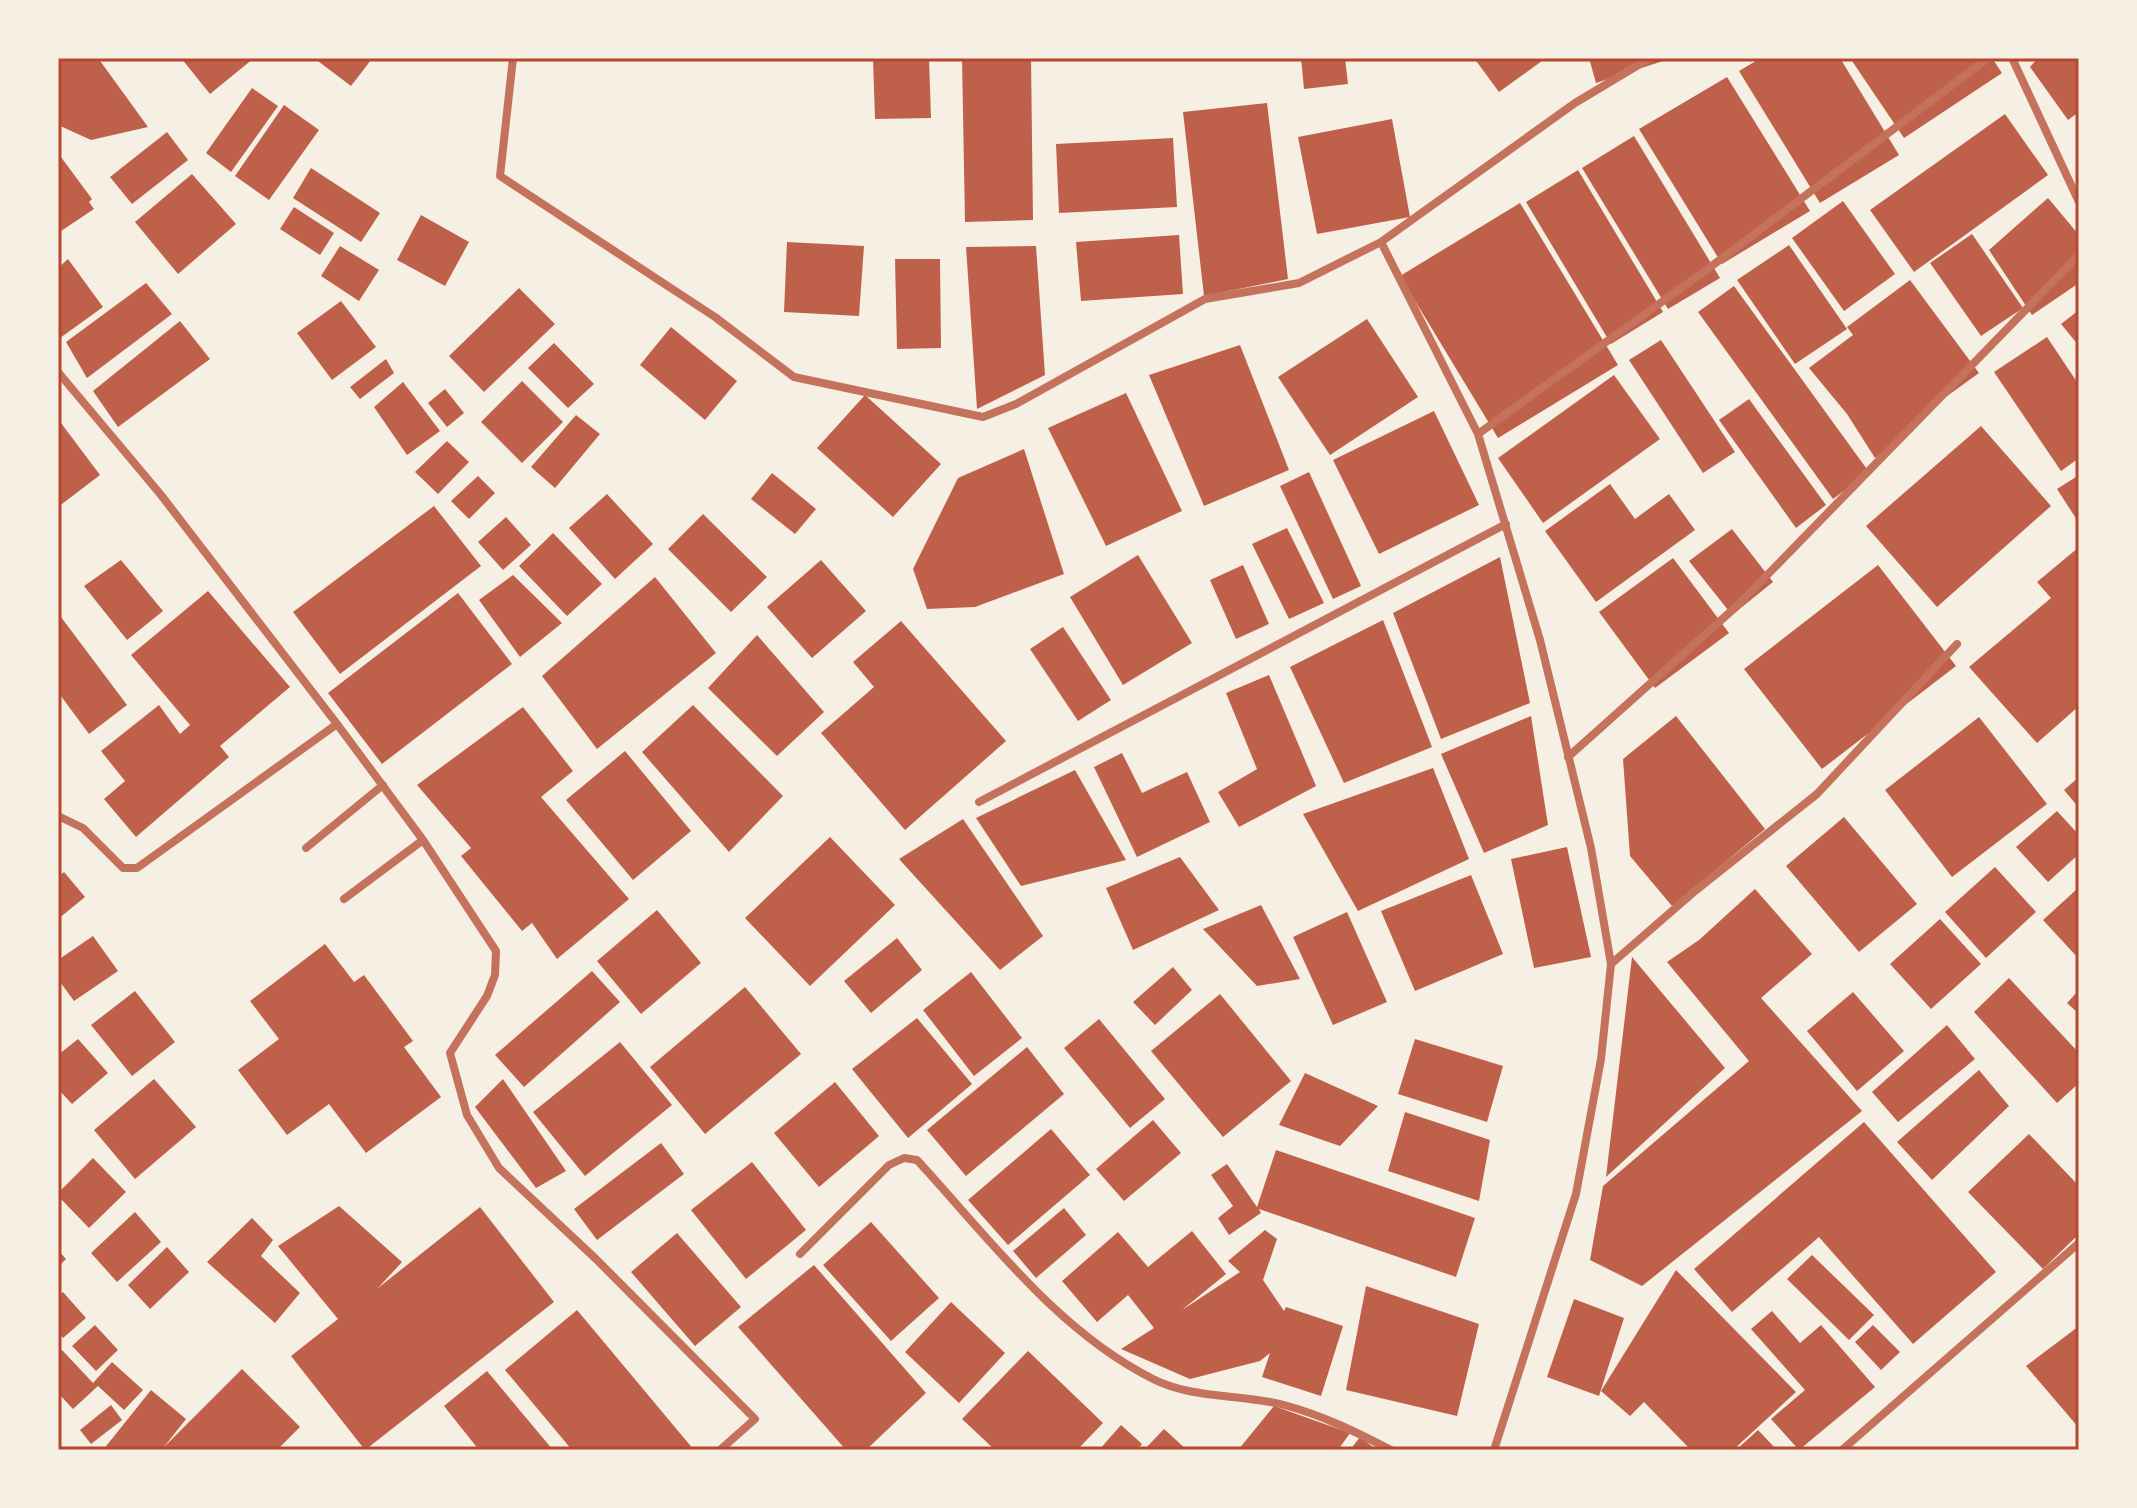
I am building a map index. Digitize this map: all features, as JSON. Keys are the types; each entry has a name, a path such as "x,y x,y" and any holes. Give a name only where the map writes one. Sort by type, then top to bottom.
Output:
{"street":[{"path":"513,58 500,176 715,317 794,377 983,417 1016,404 1205,299 1299,283 1381,242 1575,103 1650,58"},
{"path":"1478,434 1709,268 1988,58"},
{"path":"2012,58 2079,202"},
{"path":"1381,242 1478,434 1540,640 1591,848 1611,964 1601,1059 1576,1194 1494,1450"},
{"path":"1568,757 1738,605 2079,255"},
{"path":"58,372 161,495 337,724 423,840 496,951 495,975 487,996 450,1053 467,1115 499,1168 596,1259 755,1419 720,1450"},
{"path":"979,802 1506,524"},
{"path":"1611,964 1695,891 1817,794 1957,644"},
{"path":"58,816 83,828 123,868 137,868 337,724"},
{"path":"306,848 383,785"},
{"path":"344,899 423,840"},
{"path":"800,1254 889,1165 904,1158 917,1160 1072,1327 1154,1381 1211,1394 1282,1404 1340,1423 1391,1450"},
{"path":"1842,1450 2079,1243"}],"building":[{"path":"58,58 98,58 148,127 91,140 58,125"},
{"path":"181,58 254,58 210,94"},
{"path":"314,58 368,58 371,60 351,86"},
{"path":"873,58 929,58 931,118 875,119"},
{"path":"962,58 1031,58 1033,220 965,222"},
{"path":"1301,58 1345,58 1348,84 1304,89"},
{"path":"1474,58 1546,58 1499,92"},
{"path":"1589,58 1669,58 1669,59 1596,83"},
{"path":"1761,58 1840,58 1899,155 1820,203 1739,71"},
{"path":"1850,58 1992,58 2002,73 1904,138"},
{"path":"2038,58 2079,58 2079,112 2068,120 2030,67"},
{"path":"1727,77 1810,211 1722,264 1639,129"},
{"path":"252,88 278,106 231,172 206,153"},
{"path":"1267,103 1288,279 1204,296 1183,112"},
{"path":"284,105 319,130 269,200 235,176"},
{"path":"2005,114 2048,175 1914,272 1870,210"},
{"path":"1392,119 1410,217 1317,234 1298,137"},
{"path":"167,132 188,160 132,204 110,177"},
{"path":"1634,136 1720,278 1668,309 1582,168"},
{"path":"1173,138 1177,207 1059,213 1056,144"},
{"path":"58,153 92,199 89,202 94,209 58,233"},
{"path":"311,168 380,213 361,242 293,198"},
{"path":"1578,170 1663,312 1611,344 1526,202"},
{"path":"192,174 236,224 178,274 135,222"},
{"path":"2048,198 2079,235 2079,283 2032,315 1989,250"},
{"path":"1843,201 1895,274 1844,311 1792,238"},
{"path":"1520,203 1618,365 1498,438 1400,276"},
{"path":"294,207 334,233 320,255 280,229"},
{"path":"421,215 469,242 445,286 397,260"},
{"path":"1972,234 2023,308 1981,336 1930,263"},
{"path":"1179,235 1183,294 1081,301 1076,242"},
{"path":"787,242 864,246 859,316 784,312"},
{"path":"1789,245 1847,329 1795,364 1737,280"},
{"path":"340,246 379,270 359,301 321,276"},
{"path":"1036,246 1045,375 977,409 966,247"},
{"path":"68,259 103,307 60,338 58,268"},
{"path":"895,259 940,259 941,348 897,349"},
{"path":"1910,280 1979,373 1914,420 1918,426 1875,458 1847,414 1809,368 1853,335 1847,327"},
{"path":"146,283 172,314 87,378 66,342"},
{"path":"1734,286 1869,472 1833,499 1698,312"},
{"path":"519,288 555,324 484,392 449,356"},
{"path":"341,301 376,347 332,380 297,333"},
{"path":"2079,310 2079,346 2061,324"},
{"path":"1367,319 1418,397 1330,455 1278,377"},
{"path":"180,321 210,359 118,427 93,391"},
{"path":"671,327 737,381 705,420 640,365"},
{"path":"2047,337 2079,385 2079,458 2061,471 1994,372"},
{"path":"1661,340 1735,452 1703,473 1629,360"},
{"path":"554,343 594,384 568,408 528,368"},
{"path":"1240,345 1289,470 1204,506 1149,375"},
{"path":"386,359 394,373 360,399 350,387"},
{"path":"1614,375 1660,439 1543,523 1498,458"},
{"path":"522,381 563,422 522,463 481,422"},
{"path":"403,382 440,431 407,455 374,407"},
{"path":"445,389 464,413 447,427 428,403"},
{"path":"1126,393 1182,511 1106,546 1048,428"},
{"path":"865,395 941,464 893,517 817,448"},
{"path":"1749,399 1826,505 1796,528 1719,420"},
{"path":"1434,411 1479,505 1379,554 1333,460"},
{"path":"576,415 600,434 555,488 531,467"},
{"path":"58,419 100,475 58,507"},
{"path":"1981,426 2051,506 1937,607 1866,526"},
{"path":"447,441 469,462 438,494 415,472"},
{"path":"1024,449 1064,574 975,607 927,609 913,569 958,478"},
{"path":"1309,472 1361,586 1333,599 1280,486"},
{"path":"772,473 816,509 795,534 751,499"},
{"path":"2079,475 2079,523 2057,489"},
{"path":"478,476 495,493 469,519 451,501"},
{"path":"1610,484 1635,519 1669,494 1695,530 1596,602 1545,531"},
{"path":"607,494 653,544 615,579 569,528"},
{"path":"434,506 481,566 340,674 293,612"},
{"path":"703,514 767,577 731,612 668,549"},
{"path":"506,517 531,545 503,570 478,542"},
{"path":"1287,528 1324,603 1289,619 1252,544"},
{"path":"1732,529 1773,582 1732,615 1689,561"},
{"path":"553,533 602,584 567,616 519,566"},
{"path":"2079,547 2079,706 2037,743 1969,667 2051,598 2037,582"},
{"path":"1138,555 1192,643 1123,685 1070,597"},
{"path":"1500,557 1530,703 1441,739 1393,613"},
{"path":"1673,558 1729,633 1655,688 1599,612"},
{"path":"121,560 163,611 127,640 84,586"},
{"path":"821,560 866,611 812,658 767,607"},
{"path":"1243,565 1269,624 1236,639 1210,580"},
{"path":"1878,565 1956,666 1822,769 1744,669"},
{"path":"513,575 562,623 520,657 479,600"},
{"path":"655,577 716,653 597,749 542,676"},
{"path":"208,591 290,687 220,746 229,757 136,837 104,799 125,781 101,751 159,705 180,734 190,725 131,655"},
{"path":"458,593 512,664 382,764 328,693"},
{"path":"58,613 127,705 89,734 58,692"},
{"path":"1383,620 1432,747 1344,783 1290,667"},
{"path":"901,621 1006,741 905,830 821,733 874,687 853,662"},
{"path":"1063,627 1111,700 1078,721 1030,649"},
{"path":"757,635 824,712 777,756 708,688"},
{"path":"1269,675 1316,786 1239,827 1218,792 1257,769 1226,693"},
{"path":"693,705 783,796 729,852 642,752"},
{"path":"523,707 573,771 541,797 629,899 557,959 532,923 522,931 461,856 471,848 417,785"},
{"path":"1531,716 1548,825 1484,853 1441,754"},
{"path":"1676,716 1765,829 1672,906 1630,856 1623,759"},
{"path":"1979,717 2047,804 1952,877 1885,790"},
{"path":"625,751 691,831 633,880 566,800"},
{"path":"1122,753 1142,793 1187,772 1210,822 1137,857 1094,767"},
{"path":"1433,768 1469,859 1358,911 1303,814"},
{"path":"1075,770 1126,860 1021,886 976,818"},
{"path":"2079,777 2079,808 2064,790"},
{"path":"2057,811 2079,835 2079,854 2048,882 2016,847"},
{"path":"1844,817 1917,904 1859,952 1786,866"},
{"path":"963,819 1043,936 1000,970 899,859"},
{"path":"830,837 895,905 810,986 745,918"},
{"path":"1567,847 1591,957 1534,968 1511,859"},
{"path":"1180,857 1219,910 1133,950 1106,888"},
{"path":"1995,867 2036,912 1986,958 1945,912"},
{"path":"64,872 85,897 58,919 58,877"},
{"path":"1471,875 1503,954 1415,991 1381,911"},
{"path":"1755,889 1812,954 1761,998 1862,1111 1642,1286 1590,1260 1603,1186 1749,1061 1667,962 1699,940"},
{"path":"2077,889 2079,892 2079,959 2043,920"},
{"path":"1261,905 1300,979 1257,986 1203,929"},
{"path":"657,910 701,963 641,1014 597,961"},
{"path":"1347,912 1387,1002 1333,1025 1293,937"},
{"path":"1940,919 1981,964 1931,1009 1890,964"},
{"path":"93,936 118,971 74,1001 58,979 58,960"},
{"path":"897,938 922,970 871,1013 844,981"},
{"path":"325,944 354,982 364,975 413,1041 404,1047 441,1097 366,1153 329,1104 287,1135 238,1070 279,1039 250,1001"},
{"path":"1632,957 1725,1068 1606,1177"},
{"path":"1173,967 1192,990 1155,1025 1133,1002"},
{"path":"592,971 620,1002 524,1087 495,1055"},
{"path":"971,972 1022,1038 974,1076 923,1010"},
{"path":"2009,978 2079,1053 2079,1083 2057,1103 1974,1012"},
{"path":"745,987 801,1054 705,1134 650,1067"},
{"path":"2079,990 2079,1014 2067,1003"},
{"path":"135,991 175,1042 132,1076 91,1025"},
{"path":"1853,992 1904,1051 1857,1091 1807,1031"},
{"path":"1220,994 1291,1081 1223,1137 1151,1051"},
{"path":"917,1018 972,1084 908,1138 852,1069"},
{"path":"1099,1019 1165,1099 1130,1128 1064,1048"},
{"path":"1947,1025 1975,1059 1898,1122 1872,1092"},
{"path":"78,1039 108,1073 72,1104 58,1089 58,1055"},
{"path":"1415,1039 1503,1066 1487,1122 1398,1094"},
{"path":"620,1042 672,1105 585,1176 533,1112"},
{"path":"1027,1047 1064,1094 966,1176 927,1130"},
{"path":"1979,1070 2009,1106 1932,1180 1897,1142"},
{"path":"1305,1073 1378,1106 1340,1146 1279,1125"},
{"path":"154,1079 196,1127 135,1179 94,1130"},
{"path":"503,1079 566,1171 536,1188 475,1107"},
{"path":"835,1082 879,1136 819,1187 774,1133"},
{"path":"1405,1112 1490,1140 1479,1201 1388,1171"},
{"path":"1153,1120 1181,1153 1124,1201 1096,1169"},
{"path":"1864,1122 1996,1272 1913,1344 1819,1237 1732,1312 1694,1269"},
{"path":"1051,1129 1090,1175 1008,1245 968,1200"},
{"path":"2029,1134 2079,1186 2079,1234 2043,1269 1968,1192"},
{"path":"661,1143 684,1174 597,1240 574,1209"},
{"path":"1276,1150 1475,1218 1456,1277 1259,1209 1261,1213 1229,1235 1218,1218 1233,1206 1211,1175 1227,1164 1257,1207"},
{"path":"93,1158 126,1192 89,1228 58,1196 58,1188 61,1190"},
{"path":"752,1162 806,1230 746,1279 691,1210"},
{"path":"339,1206 402,1262 378,1288 480,1207 554,1302 365,1450 291,1356 338,1319 278,1246"},
{"path":"1064,1208 1086,1235 1036,1278 1013,1251"},
{"path":"135,1212 161,1242 117,1282 91,1253"},
{"path":"252,1218 273,1240 261,1256 300,1293 275,1323 207,1262"},
{"path":"871,1222 939,1298 891,1341 823,1265"},
{"path":"1265,1230 1277,1239 1263,1280 1284,1311 1286,1307 1343,1326 1321,1396 1262,1377 1270,1353 1260,1361 1190,1379 1121,1349 1154,1328 1128,1295 1097,1322 1062,1281 1118,1232 1148,1267 1192,1231 1226,1274 1182,1310 1240,1272 1228,1261"},
{"path":"677,1233 741,1307 695,1346 631,1272"},
{"path":"167,1247 189,1272 150,1309 128,1285"},
{"path":"58,1250 66,1259 58,1267"},
{"path":"1812,1255 1874,1315 1849,1340 1787,1279"},
{"path":"814,1265 926,1393 866,1450 846,1450 738,1327"},
{"path":"1676,1270 1796,1392 1733,1450 1691,1450 1644,1402 1630,1416 1601,1391"},
{"path":"1366,1286 1479,1324 1457,1416 1346,1390"},
{"path":"63,1292 86,1318 63,1338 58,1332 58,1296"},
{"path":"1574,1299 1624,1318 1599,1396 1547,1377"},
{"path":"951,1302 1005,1353 959,1403 905,1352"},
{"path":"577,1310 694,1450 572,1450 505,1370"},
{"path":"1772,1311 1800,1343 1821,1325 1875,1387 1799,1450 1771,1419 1805,1390 1751,1329"},
{"path":"95,1325 118,1350 96,1371 72,1346"},
{"path":"1873,1325 1900,1352 1881,1370 1855,1342"},
{"path":"2079,1326 2079,1428 2026,1366"},
{"path":"62,1350 93,1383 112,1362 143,1390 124,1410 98,1386 73,1409 58,1393 58,1354"},
{"path":"1028,1351 1103,1423 1077,1450 995,1450 962,1419"},
{"path":"242,1369 300,1427 277,1450 103,1450 151,1390 186,1419 164,1447"},
{"path":"487,1371 553,1450 479,1450 444,1406"},
{"path":"111,1405 122,1420 91,1444 80,1430"},
{"path":"1274,1406 1350,1433 1338,1450 1238,1450"},
{"path":"1121,1425 1142,1444 1137,1450 1099,1450"},
{"path":"1164,1429 1187,1450 1144,1450"},
{"path":"1758,1430 1777,1450 1736,1450"},
{"path":"1360,1437 1377,1450 1350,1450"}]}
